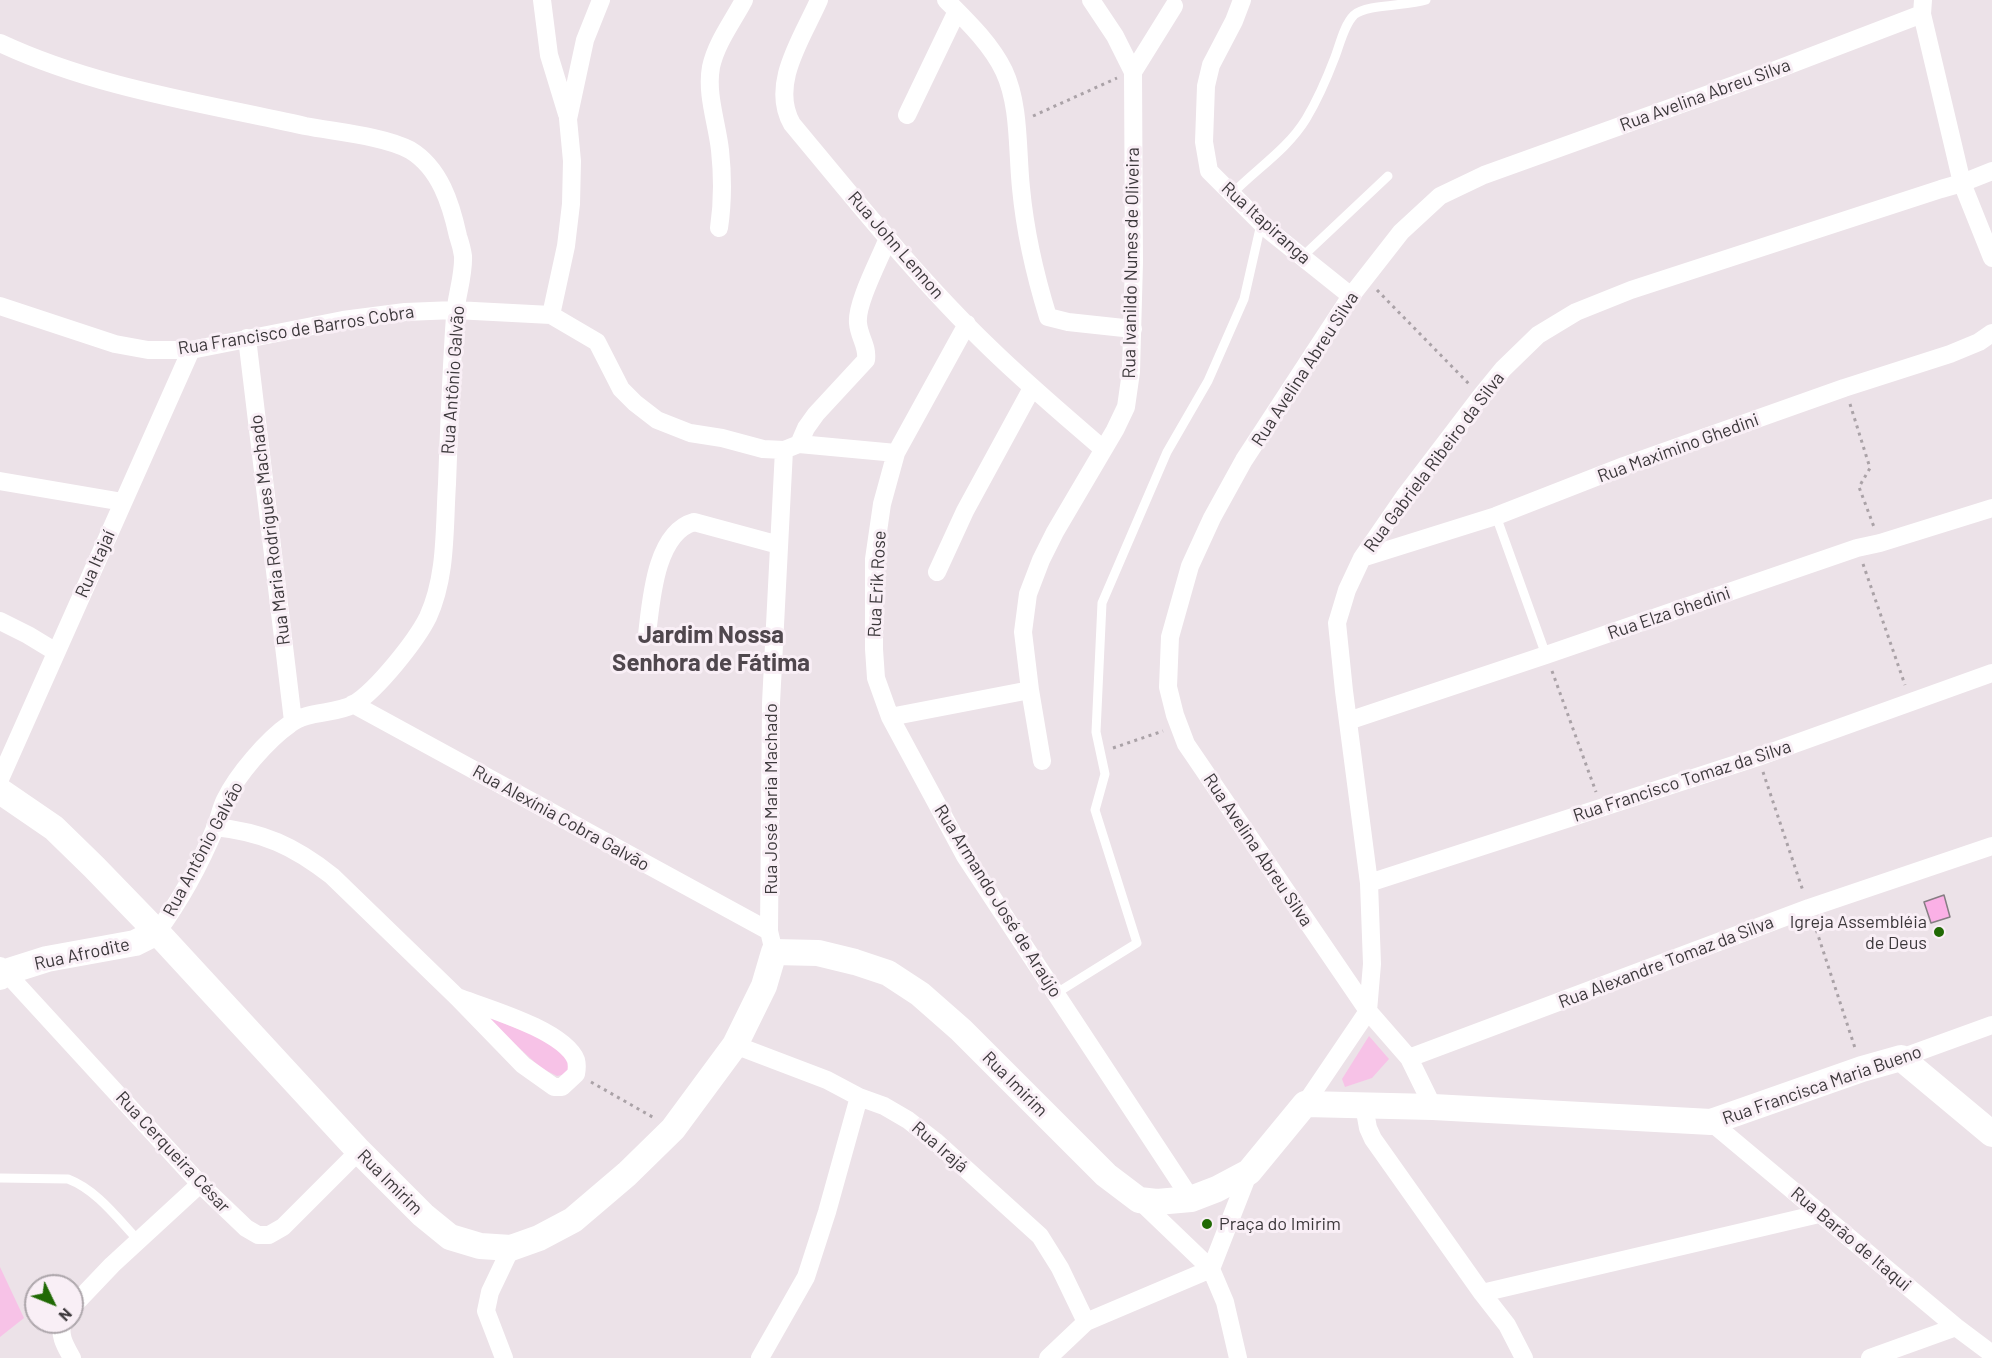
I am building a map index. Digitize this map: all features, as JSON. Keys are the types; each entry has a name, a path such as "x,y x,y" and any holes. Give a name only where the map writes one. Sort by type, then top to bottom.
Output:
{"street":[{"path":"542,0 549,55 568,119 572,161 571,204 566,246 551,315"},
{"path":"568,119 585,40 601,0"},
{"path":"719,228 724,193 710,88 711,65 722,39 744,0"},
{"name":"Rua John Lennon","path":"819,0 789,66 783,98 792,124 888,238 967,324 1032,388 1103,449"},
{"path":"1091,0 1115,36 1133,72"},
{"name":"Rua Itapiranga","path":"1242,0 1234,21 1211,65 1206,86 1204,142 1209,171 1261,224 1351,296"},
{"path":"908,115 952,5 992,51 1004,72 1012,97 1029,244 1048,317 1068,322 1132,329"},
{"path":"1133,72 1174,6"},
{"path":"1922,7 1962,183 1992,258"},
{"name":"Rua Avelina Abreu Silva","path":"1433,1107 1409,1058 1368,1011 1186,744 1168,687 1170,637 1190,566 1212,518 1244,460 1351,296 1401,232 1440,196 1484,175 1773,71 1922,7"},
{"name":"Rua Antônio Galvão","path":"0,43 27,56 89,76 160,94 338,133 389,141 412,152 431,169 446,192 463,256 455,310 442,568 427,617 413,640 375,686 353,704 292,721 237,781 225,800 215,827 185,888 170,915 157,932"},
{"name":"Rua Ivanildo Nunes de Oliveira","path":"1042,761 1023,632 1028,594 1055,532 1125,407 1131,372 1134,262 1133,72"},
{"name":"Rua Gabriela Ribeiro da Silva","path":"1368,1011 1372,964 1369,884 1337,623 1347,590 1362,558 1404,497 1503,369 1538,335 1576,312 1630,290 1962,183 1992,171"},
{"path":"791,447 816,414 866,360 867,353 858,322 861,304 888,238"},
{"name":"Rua Francisco de Barros Cobra","path":"0,306 115,344 148,350 191,350 343,320 405,312 455,310"},
{"path":"455,310 551,315 597,342 621,388 635,403 657,420 690,433 722,438 763,449 791,447 896,453"},
{"name":"Rua Erik Rose","path":"890,717 876,678 874,639 874,559 882,504 896,453 967,324"},
{"name":"Rua Maximino Ghedini","path":"1362,558 1496,516 1624,466 1844,388 1950,354 1992,333"},
{"name":"Rua Maria Rodrigues Machado","path":"247,338 292,721"},
{"name":"Rua Itajaí","path":"0,779 191,350"},
{"path":"937,572 965,511 1032,388"},
{"name":"Rua José Maria Machado","path":"772,942 771,704 779,545 791,447"},
{"path":"0,481 123,502"},
{"name":"Rua Elza Ghedini","path":"1348,721 1857,548 1992,508"},
{"path":"647,635 655,573 672,538 686,524 694,522 779,545"},
{"path":"0,621 56,652"},
{"name":"Rua Francisco Tomaz da Silva","path":"1369,884 1758,757 1992,673"},
{"path":"890,717 1030,690"},
{"name":"Rua Alexínia Cobra Galvão","path":"353,704 772,942"},
{"name":"Rua Armando José de Araújo","path":"890,717 965,856 1191,1199"},
{"name":"Rua Imirim","path":"0,791 54,828 157,932 359,1151 423,1215 450,1237 480,1246 511,1248 539,1238 573,1220 627,1174 673,1129 735,1045 764,986 772,942 855,962 888,973 920,994 961,1030 1106,1175 1139,1200"},
{"path":"215,827 244,830 281,843 310,859 332,876 457,997 523,1065 554,1086 562,1087 576,1074 577,1061 571,1051 540,1028 457,997"},
{"name":"Rua Alexandre Tomaz da Silva","path":"1409,1058 1809,908 1992,846"},
{"name":"Rua Afrodite","path":"2,972 47,959 135,943 157,932"},
{"name":"Rua Cerqueira César","path":"2,972 200,1184 246,1228 258,1235 269,1235 283,1227 359,1151"},
{"path":"1048,1358 1086,1322 1211,1269 1249,1172 1305,1104 1368,1011"},
{"name":"Rua Francisca Maria Bueno","path":"1305,1104 1433,1107 1712,1122 1862,1069 1901,1059 1992,1025"},
{"name":"Rua Irajá","path":"735,1045 827,1080 859,1097 884,1106 908,1120 935,1141 1040,1236 1060,1268 1086,1322"},
{"path":"1901,1059 1992,1134"},
{"path":"760,1358 806,1277 859,1097"},
{"path":"1364,1106 1368,1128 1373,1139 1507,1325 1524,1358"},
{"name":"Rua Barão de Itaqui","path":"1712,1122 1819,1214 1992,1354"},
{"path":"1139,1200 1158,1202 1191,1199 1217,1189 1249,1172"},
{"path":"84,1295 138,1240 200,1184"},
{"path":"1139,1200 1211,1269 1225,1302 1238,1358"},
{"path":"1482,1293 1819,1214"},
{"path":"504,1358 486,1311 490,1292 511,1248"},
{"path":"1870,1358 1956,1327"},
{"path":"62,1334 64,1344 72,1358"}],"lane":[{"path":"1232,194 1289,142 1305,121 1318,97 1346,28 1354,15 1365,9 1406,5 1426,0"},
{"path":"1302,257 1388,176"},
{"path":"1055,994 1137,943 1095,810 1105,774 1096,732 1102,603 1167,452 1208,381 1244,299 1261,224"},
{"path":"1496,516 1546,655"},
{"path":"0,1178 68,1179 78,1183 89,1190 138,1240"}],"path":[{"path":"1015,123 1133,72"},
{"path":"1366,278 1481,396"},
{"path":"1844,388 1870,468 1859,487 1880,543"},
{"path":"1857,548 1911,702"},
{"path":"1546,655 1602,808"},
{"path":"1101,752 1179,726"},
{"path":"1758,757 1862,1069"},
{"path":"576,1074 673,1129"}],"shaded area":[{"path":"483,1015 551,1042 572,1062 566,1074 557,1076 541,1068"},
{"path":"1369,1036 1389,1059 1372,1078 1345,1087 1342,1079"},
{"path":"0,1267 24,1318 0,1337"}],"building":[{"name":"Igreja Assembléia de Deus","path":"1944,895 1950,917 1931,923 1924,902"}],"place":[{"name":"Igreja Assembléia de Deus","path":"1939,932"},
{"name":"Praça do Imirim","path":"1207,1224"}],"district":[{"name":"Jardim Nossa Senhora de Fátima","path":"711,649"}]}
